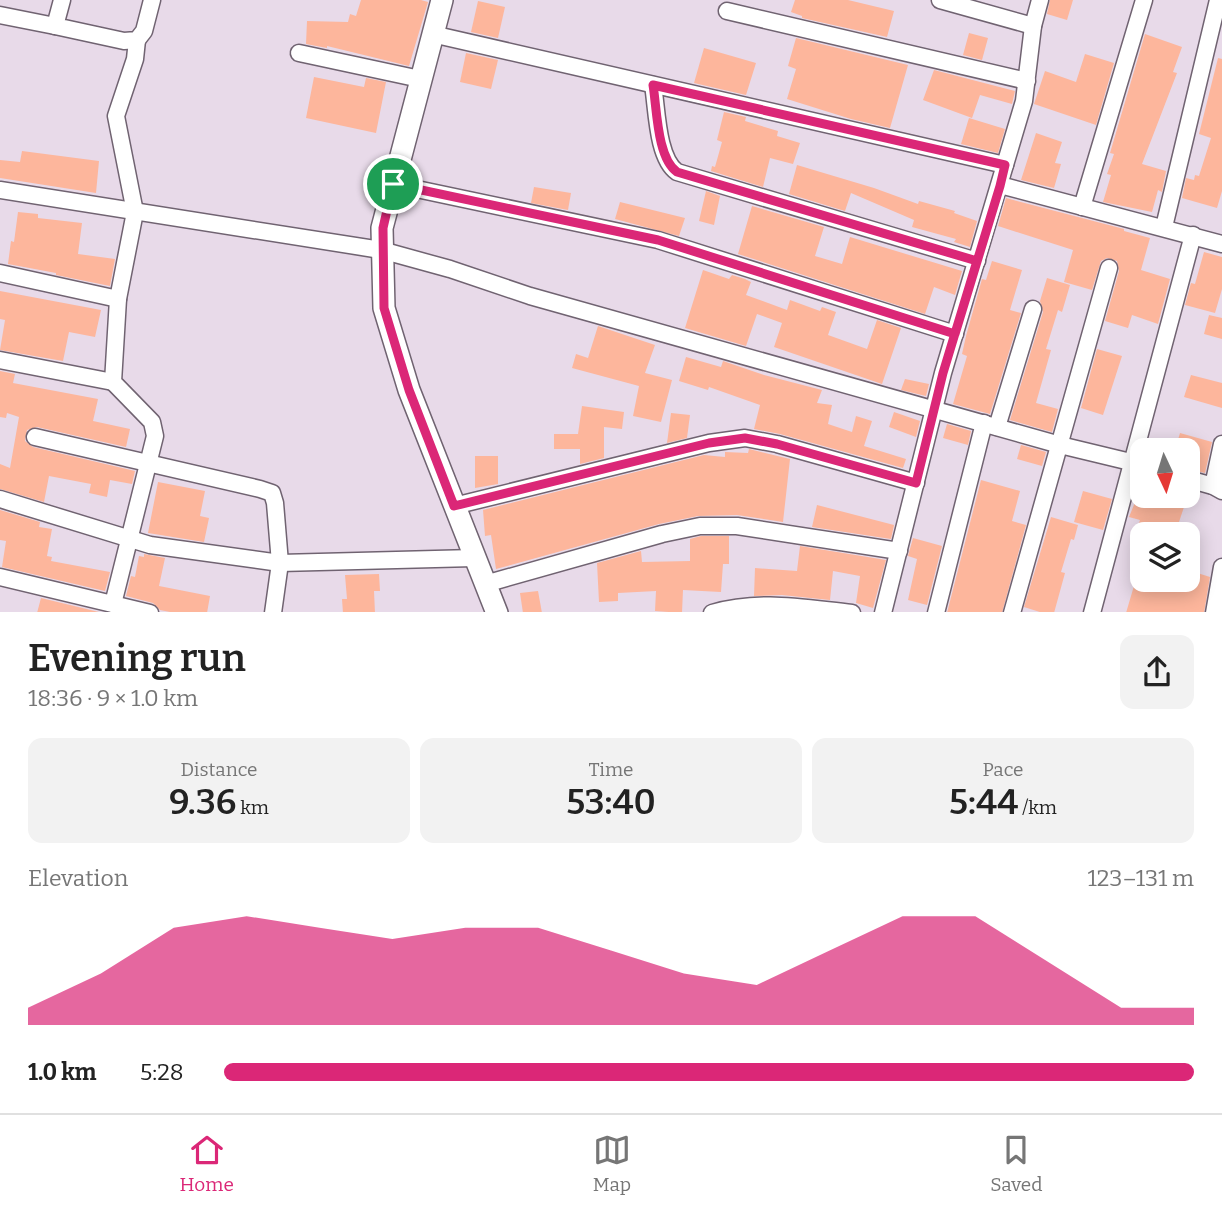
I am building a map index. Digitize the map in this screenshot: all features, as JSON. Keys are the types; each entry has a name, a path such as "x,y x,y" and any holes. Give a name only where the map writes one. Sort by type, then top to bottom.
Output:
{"street":[{"path":"55,26 62,0"},
{"path":"113,382 118,299 135,212 116,116 135,59 137,40 144,31 152,0"},
{"path":"442,0 383,228 381,250 384,308 409,390 497,612"},
{"path":"940,0 1033,26"},
{"path":"883,612 934,408 1024,101 1033,26 1040,0"},
{"path":"1082,207 1144,0"},
{"path":"1164,228 1218,0"},
{"path":"727,10 1027,81"},
{"path":"0,15 124,41 137,40"},
{"path":"432,34 1005,165"},
{"path":"299,53 420,79"},
{"path":"653,85 663,153 669,166 677,172 977,261"},
{"path":"393,184 658,240 955,334"},
{"path":"1000,186 1222,243"},
{"path":"0,190 381,250 450,269 530,296 1130,462"},
{"path":"1143,438 1194,235"},
{"path":"1012,612 1109,268"},
{"path":"0,274 118,299"},
{"path":"936,612 991,425 1033,309"},
{"path":"0,360 113,382 152,422 155,429 149,465 113,604"},
{"path":"35,437 272,493 280,563 273,612"},
{"path":"454,506 709,443 745,438 777,444 916,483"},
{"path":"1200,483 1217,489 1222,444"},
{"path":"1092,612 1130,487"},
{"path":"0,499 131,540 176,550 280,563 474,558"},
{"path":"485,584 662,534 701,526 737,526 899,551"},
{"path":"1214,612 1222,567"},
{"path":"0,578 150,612"},
{"path":"712,612 744,605 766,604 852,612"}],"building":[{"path":"361,0 428,2 409,66 327,46 306,44 307,21 348,22 350,14 356,16"},
{"path":"795,0 848,0 894,11 887,37 802,18 791,12"},
{"path":"1050,0 1073,0 1067,20 1047,14"},
{"path":"478,1 505,7 498,38 471,32"},
{"path":"969,33 988,38 982,60 963,55"},
{"path":"1145,34 1182,47 1173,72 1177,73 1142,164 1166,171 1162,192 1158,190 1152,212 1103,202 1111,175 1107,174 1114,154 1110,153"},
{"path":"796,38 908,65 890,128 787,99 796,69 788,66"},
{"path":"704,48 756,63 746,95 694,83"},
{"path":"466,53 498,60 491,89 460,82"},
{"path":"1085,54 1114,63 1096,125 1034,104 1045,71 1076,82"},
{"path":"1218,58 1222,59 1222,191 1217,208 1182,198 1186,178 1194,180 1195,175 1199,176 1211,138 1199,134"},
{"path":"934,70 1015,91 1012,104 980,95 972,118 923,100"},
{"path":"314,77 364,87 366,78 386,82 376,133 306,118"},
{"path":"724,112 746,117 745,121 778,131 777,136 800,143 793,164 770,158 763,187 711,171 712,166 715,167 722,142 717,140"},
{"path":"969,118 1005,129 998,153 961,144"},
{"path":"1036,133 1062,142 1055,163 1061,164 1054,188 1021,180"},
{"path":"22,151 99,161 96,193 0,178 0,160 20,162"},
{"path":"797,165 918,204 919,201 955,211 954,213 977,221 970,247 954,242 956,239 912,227 914,220 851,193 845,211 789,194"},
{"path":"534,187 571,193 568,210 531,203"},
{"path":"706,191 720,196 714,225 699,221"},
{"path":"1006,198 1150,238 1141,270 1170,279 1158,324 1132,315 1128,328 1105,321 1119,271 1117,261 1107,258 1101,261 1092,290 1064,282 1073,250 998,226"},
{"path":"620,202 685,218 679,236 615,219"},
{"path":"752,206 824,227 815,256 842,264 850,237 962,271 955,295 934,287 925,314 738,254"},
{"path":"18,212 38,214 38,218 82,223 78,254 115,259 110,286 8,264"},
{"path":"1204,252 1222,257 1222,289 1215,313 1185,305 1191,283 1195,284"},
{"path":"992,261 1022,270 1010,310 1021,313 990,414 953,404 967,356 962,354 966,336 982,279 986,280"},
{"path":"703,270 729,279 732,275 745,279 751,282 746,295 787,310 790,300 820,311 822,307 836,312 828,335 867,349 877,320 901,328 882,384 774,347 782,323 757,314 746,346 685,328"},
{"path":"1047,278 1070,285 1062,312 1058,310 1046,349 1051,350 1036,403 1058,409 1052,432 1010,420 1043,312 1040,301"},
{"path":"0,291 101,310 95,337 69,332 63,361 0,350 5,320 0,319"},
{"path":"1209,315 1222,318 1222,339 1204,334"},
{"path":"598,326 655,345 645,373 672,380 661,422 633,416 639,386 572,368 576,354 588,358"},
{"path":"1097,349 1122,356 1103,415 1081,408"},
{"path":"686,357 721,367 723,361 822,390 817,403 832,405 828,424 852,432 856,416 872,421 864,446 906,459 903,468 754,429 760,405 709,387 708,390 679,381"},
{"path":"0,371 15,374 13,383 98,399 93,421 130,429 126,447 37,427 27,430 25,441 33,447 135,471 132,484 110,480 107,497 89,493 91,484 49,476 44,502 0,489 0,464 10,468 19,417 7,413 6,418 0,417"},
{"path":"1191,375 1222,383 1222,408 1184,397"},
{"path":"905,379 929,384 926,396 901,390"},
{"path":"582,406 624,412 622,429 604,427 604,458 580,464 580,449 554,449 554,434 578,434"},
{"path":"894,412 920,421 916,437 889,427"},
{"path":"671,413 690,415 687,438 667,443"},
{"path":"947,424 971,431 968,445 943,438"},
{"path":"1180,433 1198,438 1179,438"},
{"path":"1200,439 1212,442 1205,473 1200,472"},
{"path":"1021,445 1046,452 1042,466 1017,459"},
{"path":"749,449 790,459 783,522 737,515 698,516 659,524 496,569 491,535 485,536 483,510 704,455 725,457 725,452 748,453"},
{"path":"475,456 498,456 498,484 475,488"},
{"path":"981,480 1020,491 1012,521 1026,525 1002,612 947,612"},
{"path":"158,482 205,491 200,516 209,518 204,542 148,533"},
{"path":"1083,491 1112,499 1103,530 1074,522"},
{"path":"817,505 894,525 891,539 812,527"},
{"path":"1133,508 1184,508 1179,522 1139,522 1140,520 1129,517"},
{"path":"0,510 40,522 39,527 52,529 47,556 52,557 51,561 110,572 105,591 2,567 6,541 0,540"},
{"path":"1051,517 1078,525 1061,572 1065,573 1054,612 1040,612 1024,607"},
{"path":"701,536 729,536 729,564 723,564 721,592 683,590 682,612 655,611 656,591 618,593 618,601 599,602 597,563 641,551 642,562 690,561 690,539"},
{"path":"913,538 942,546 927,605 908,600 917,559 908,556"},
{"path":"800,546 886,560 873,608 856,603 860,576 833,571 830,600 782,595 754,596 755,568 797,571"},
{"path":"144,554 165,558 159,586 210,596 207,612 170,612 160,610 153,603 126,596 131,576 135,577 139,556 144,557"},
{"path":"379,574 380,591 374,591 375,612 343,612 342,599 347,599 345,575"},
{"path":"1200,574 1210,577 1204,612 1126,612 1132,592 1200,592"},
{"path":"538,591 542,612 523,612 520,593"},
{"path":"41,598 99,612 37,612"}],"route":[{"path":"393,184 381,250 384,308 409,390 454,506 709,443 745,438 777,444 916,483 943,373 955,334 977,261 677,172 669,166 663,153 653,85 1005,165 1000,186 955,334 658,240 393,184"}]}
